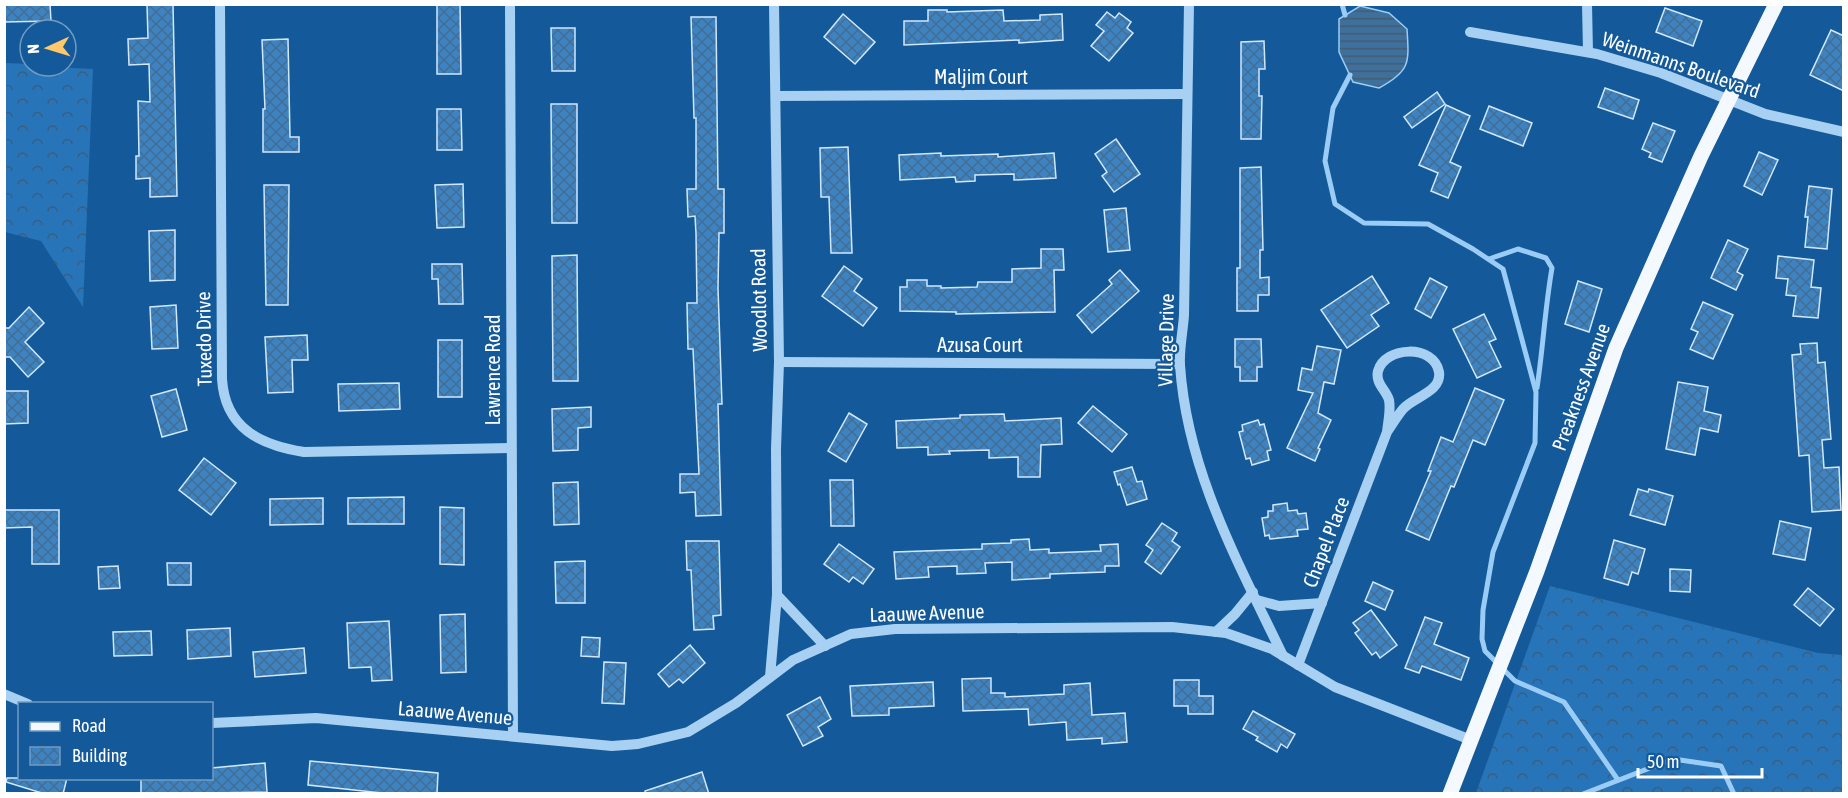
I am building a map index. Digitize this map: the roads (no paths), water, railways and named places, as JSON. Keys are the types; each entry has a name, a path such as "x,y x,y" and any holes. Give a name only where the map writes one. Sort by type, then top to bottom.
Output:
{"main road":[{"name":"Preakness Avenue","path":"1450,794 1503,659 1616,348 1701,156 1776,4"}],"street":[{"name":"Tuxedo Drive","path":"220,4 222,379 223,395 229,411 248,432 264,442 304,452 512,448"},
{"name":"Lawrence Road","path":"510,4 513,736"},
{"name":"Woodlot Road","path":"770,677 777,595 776,449 779,362 774,4"},
{"name":"Village Drive","path":"1189,4 1185,315 1180,364 1183,398 1191,440 1203,482 1283,656"},
{"path":"1587,4 1588,52"},
{"name":"Weinmanns Boulevard","path":"1470,32 1588,52 1661,73 1765,114 1844,132"},
{"name":"Maljim Court","path":"776,96 1187,93"},
{"name":"Chapel Place","path":"1298,665 1387,432 1390,407 1388,398 1378,383 1377,374 1388,357 1399,353 1422,354 1436,364 1439,373 1437,382 1431,390 1404,408 1387,432"},
{"name":"Azusa Court","path":"779,362 1180,364"},
{"path":"777,595 825,646"},
{"path":"1216,632 1255,596 1279,606 1322,603"},
{"name":"Laauwe Avenue","path":"213,723 316,718 612,746 638,744 688,732 711,720 793,660 850,634 895,629 1172,627 1216,632 1247,639 1283,656 1335,687 1471,740"},
{"path":"4,694 23,702"}],"waterway":[{"path":"1342,4 1345,15"},
{"path":"1350,75 1333,108 1325,161 1335,204 1364,223 1428,224 1503,269 1536,392 1535,443 1493,552 1483,610 1482,639 1485,651 1515,681 1564,702 1618,780"},
{"path":"1489,259 1518,249 1546,258 1552,268 1537,388"},
{"path":"1583,794 1673,759 1721,766 1734,794"}]}
